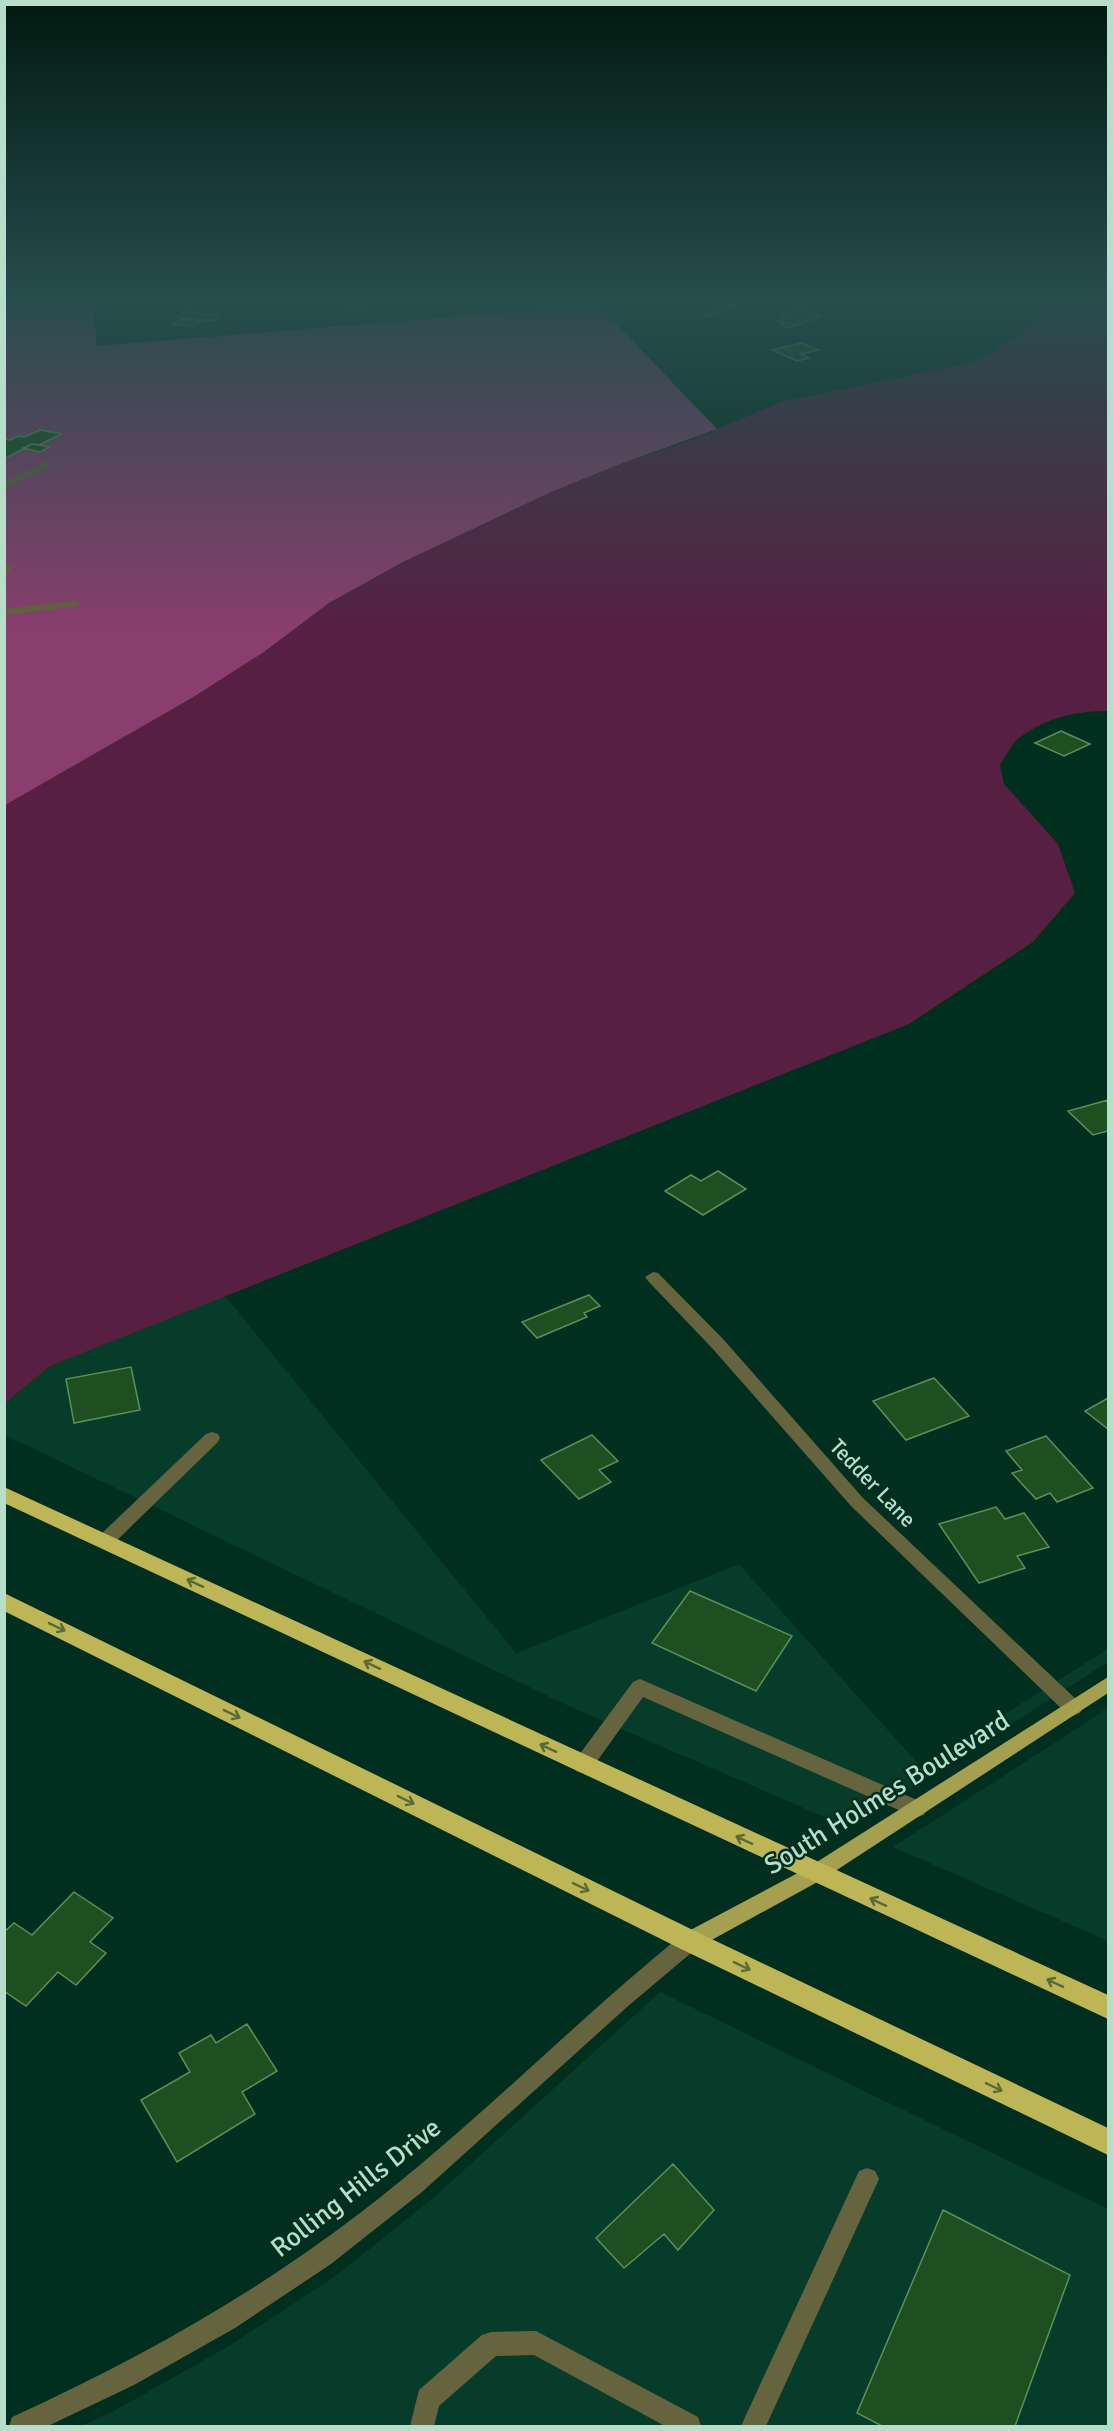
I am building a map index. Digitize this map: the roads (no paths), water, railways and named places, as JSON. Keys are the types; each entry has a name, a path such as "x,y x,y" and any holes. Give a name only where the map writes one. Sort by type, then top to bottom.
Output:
{"highway":[{"path":"4,1494 1108,2007"},
{"path":"4,1601 690,1941 1108,2142"}],"main road":[{"name":"South Holmes Boulevard","path":"690,1941 816,1873 1108,1684"}],"street":[{"path":"4,486 47,464"},
{"path":"4,566 7,567 4,573"},
{"path":"4,612 75,604"},
{"name":"Tedder Lane","path":"653,1277 718,1344 857,1502 1073,1708"},
{"path":"105,1541 212,1438"},
{"path":"583,1765 640,1687 917,1809"},
{"name":"Rolling Hills Drive","path":"21,2427 102,2390 205,2332 320,2258 414,2185 630,1989 690,1941"},
{"path":"753,2427 867,2180"},
{"path":"422,2427 428,2399 490,2344 536,2343 689,2427"}]}
